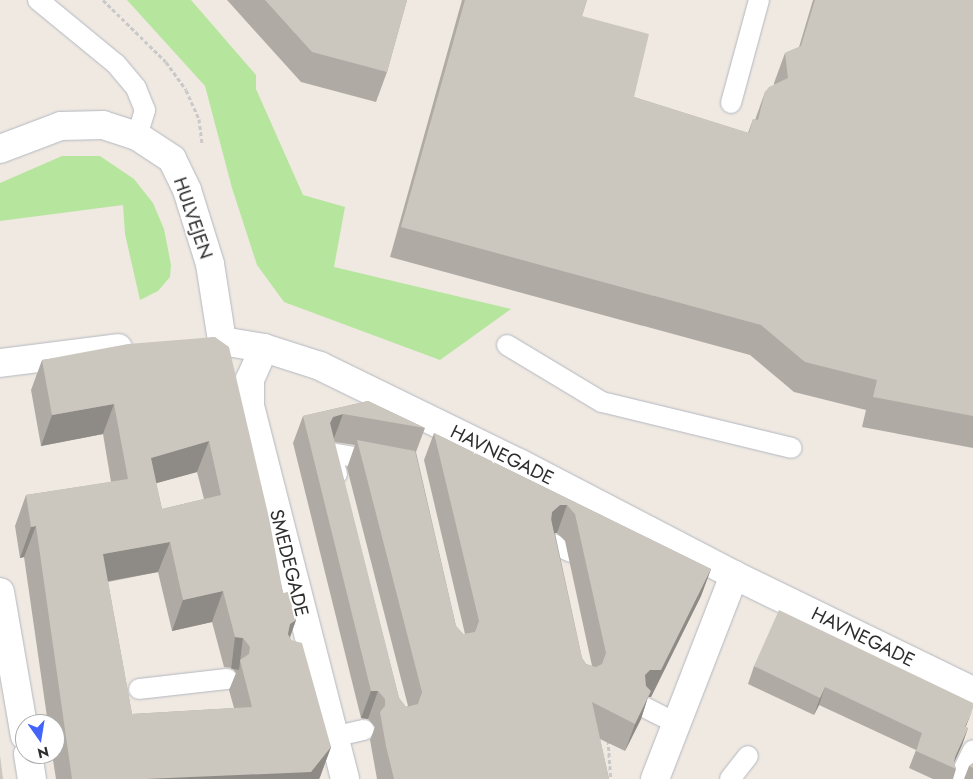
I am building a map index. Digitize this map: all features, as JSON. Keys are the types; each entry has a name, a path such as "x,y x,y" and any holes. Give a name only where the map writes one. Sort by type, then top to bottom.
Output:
{"street":[{"name":"HULVEJEN","path":"0,149 61,126 103,125 137,136 172,160 187,190 210,264 222,341"},
{"name":"HAVNEGADE","path":"194,343 222,341 264,348 320,366 519,463 734,575 973,691"},
{"path":"0,363 139,347"},
{"name":"SMEDEGADE","path":"264,348 250,379 250,406 304,658 333,737 345,779"},
{"path":"655,779 734,575"},
{"path":"0,592 21,714"},
{"path":"30,764 32,779"}],"lane":[{"path":"38,0 116,64 136,88 145,110 137,136"},
{"path":"730,103 760,0"},
{"path":"507,345 602,402 792,448"},
{"path":"341,492 332,453 397,464"},
{"path":"139,688 226,679"},
{"path":"646,708 676,723"},
{"path":"333,737 364,730"},
{"path":"959,779 973,750"},
{"path":"730,779 748,756"}],"path":[{"path":"607,732 611,779"}],"green space":[{"path":"127,0 191,0 256,75 256,89 303,195 345,207 334,267 511,309 440,360 284,302 257,265 232,188 205,86"},
{"path":"62,156 100,156 134,179 153,203 164,229 171,265 170,277 158,291 140,300 125,234 123,205 0,221 0,183"}],"building":[{"path":"265,0 407,0 387,72 312,52"},
{"path":"465,0 587,0 582,16 649,34 634,97 749,133 753,119 758,120 765,92 769,87 788,78 785,53 801,46 815,0 973,0 973,416 873,397 877,380 805,362 761,325 401,227"},
{"path":"215,337 229,347 269,518 283,593 288,592 296,620 290,624 288,634 291,640 302,643 331,747 311,772 145,779 72,779 65,730 65,714 63,714 36,526 31,527 26,495 128,479 114,404 52,415 42,360 128,344","holes":["209,441 221,495 162,509 151,458","170,542 183,600 223,591 235,637 243,638 250,647 249,654 240,660 252,707 132,714 103,554"]},
{"path":"368,401 425,428 343,414 333,417 330,423 399,698 406,707 418,704 422,692 357,440 415,451 456,626 463,634 475,632 479,621 434,433 711,569 661,670 650,670 645,675 646,686 651,691 635,724 592,702 609,779 394,779 380,712 385,706 385,699 378,691 371,691 303,416","holes":["560,505 567,505 575,514 606,653 602,664 596,667 586,664 582,658 551,519 552,512"]},
{"path":"779,610 973,703 973,708 965,726 968,728 955,757 956,769 916,751 922,733 825,687 820,698 754,666"},
{"path":"0,755 3,779 0,779"}]}
